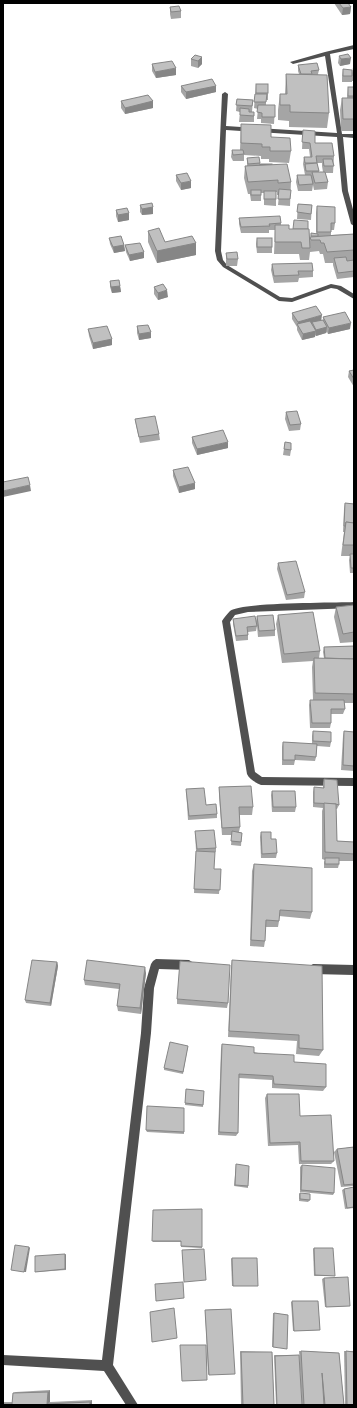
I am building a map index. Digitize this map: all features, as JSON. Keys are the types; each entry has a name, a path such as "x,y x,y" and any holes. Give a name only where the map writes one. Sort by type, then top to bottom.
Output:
{"street":[{"path":"293,62 354,47"},
{"path":"327,53 340,136 346,191 354,224"},
{"path":"225,94 218,251 220,260 238,274 279,298 292,300 331,286 340,287 354,297"},
{"path":"224,128 354,136"},
{"path":"354,606 248,609 233,613 226,621 251,774 260,781 354,782"},
{"path":"132,1405 107,1366 150,988 156,964 196,965"},
{"path":"307,969 354,970"},
{"path":"3,1360 107,1366"}],"building":[{"path":"339,3 348,3 351,7 343,8"},
{"path":"179,6 181,11 171,12 170,7"},
{"path":"348,54 351,58 341,59 339,56"},
{"path":"195,55 202,57 198,61 191,59"},
{"path":"172,61 176,68 155,72 152,64"},
{"path":"317,63 319,70 311,71 312,74 301,74 298,65"},
{"path":"343,69 352,70 352,76 343,76"},
{"path":"286,74 327,75 329,113 290,112 290,105 280,105 280,94 287,94"},
{"path":"212,79 216,86 186,92 181,86"},
{"path":"256,84 268,84 268,93 256,93"},
{"path":"348,87 354,87 354,96 348,96"},
{"path":"255,94 267,94 266,102 254,102"},
{"path":"148,95 153,101 125,108 121,101"},
{"path":"342,98 354,98 354,119 343,119"},
{"path":"237,99 253,100 252,106 236,105"},
{"path":"258,105 275,105 275,117 262,117 262,113 257,112"},
{"path":"240,108 249,109 249,112 254,112 254,116 240,115"},
{"path":"241,124 271,125 271,137 290,138 291,151 270,151 270,147 262,147 262,144 241,143"},
{"path":"303,130 315,131 315,143 332,143 334,156 316,156 317,163 305,163 304,157 312,157 310,143 302,142"},
{"path":"232,150 243,150 244,154 233,155"},
{"path":"259,157 260,163 248,164 247,158"},
{"path":"323,159 332,159 334,166 324,166"},
{"path":"317,163 319,171 306,171 305,164"},
{"path":"272,164 272,165 260,165"},
{"path":"287,164 291,182 278,183 278,180 248,182 245,166"},
{"path":"312,172 325,172 328,182 315,183"},
{"path":"187,173 191,181 181,183 176,175"},
{"path":"297,175 311,175 313,184 299,185"},
{"path":"279,189 291,190 290,199 278,199"},
{"path":"251,190 261,190 261,195 251,195"},
{"path":"264,191 276,191 276,199 264,199"},
{"path":"152,203 153,207 142,209 140,205"},
{"path":"298,204 312,205 311,214 297,212"},
{"path":"317,206 335,207 335,223 331,223 331,232 317,232"},
{"path":"127,208 129,213 118,215 116,210"},
{"path":"280,216 281,223 269,224 270,226 241,227 239,218"},
{"path":"294,220 308,221 308,229 293,229"},
{"path":"275,225 289,225 289,229 309,229 310,248 302,248 301,242 275,242"},
{"path":"159,228 165,242 192,236 196,243 157,251 148,231"},
{"path":"311,233 318,234 318,236 311,236"},
{"path":"354,234 354,250 327,252 324,243 321,243 320,240 311,240 310,237"},
{"path":"121,236 124,245 113,247 109,238"},
{"path":"257,238 272,238 272,247 257,247"},
{"path":"140,243 144,252 129,255 125,245"},
{"path":"237,252 238,259 227,259 226,253"},
{"path":"346,257 347,261 354,260 354,271 338,273 334,258"},
{"path":"312,263 313,271 298,271 299,275 274,276 272,264"},
{"path":"119,280 120,286 111,287 110,281"},
{"path":"163,284 167,290 158,293 154,287"},
{"path":"316,306 322,315 298,322 292,313"},
{"path":"345,312 351,323 329,328 323,317"},
{"path":"323,320 327,327 316,330 312,322"},
{"path":"310,321 316,331 303,334 297,324"},
{"path":"148,325 151,332 139,334 137,326"},
{"path":"107,326 112,339 93,343 88,329"},
{"path":"354,370 354,379 349,371"},
{"path":"297,411 301,424 290,425 286,412"},
{"path":"155,416 159,434 139,437 135,419"},
{"path":"223,430 228,442 197,449 192,437"},
{"path":"285,442 291,443 291,450 284,449"},
{"path":"188,467 195,483 179,487 173,470"},
{"path":"28,477 30,485 3,491 3,482"},
{"path":"345,503 354,504 354,523 346,522 344,526"},
{"path":"346,522 354,523 354,545 343,545"},
{"path":"350,554 354,554 354,568 351,568"},
{"path":"296,561 305,592 287,595 278,563"},
{"path":"354,605 354,632 343,634 336,607"},
{"path":"313,612 320,651 284,654 278,615"},
{"path":"273,615 275,630 259,631 257,616"},
{"path":"255,616 257,626 247,627 248,635 236,636 233,619"},
{"path":"354,646 354,659 325,658 324,647"},
{"path":"314,658 354,659 354,694 315,693"},
{"path":"310,700 344,700 345,709 331,709 331,723 312,723"},
{"path":"313,731 331,732 331,742 313,741"},
{"path":"344,731 354,732 354,766 343,765"},
{"path":"283,742 317,744 316,757 295,755 295,760 283,760"},
{"path":"324,779 337,780 339,805 314,803 314,787 324,788"},
{"path":"251,786 253,807 239,807 240,827 222,828 219,787"},
{"path":"204,788 206,805 216,804 217,814 189,816 186,789"},
{"path":"272,791 295,791 296,807 273,807"},
{"path":"324,803 336,804 337,841 354,842 354,854 325,852"},
{"path":"214,830 216,848 197,849 195,831"},
{"path":"232,831 242,833 241,842 231,841"},
{"path":"261,832 271,832 271,839 276,839 277,853 262,854"},
{"path":"196,851 215,852 214,869 221,869 220,890 194,889"},
{"path":"325,858 339,858 339,864 325,864"},
{"path":"254,864 312,868 312,912 280,910 279,921 266,920 265,941 251,940"},
{"path":"32,960 57,962 50,1003 25,1000"},
{"path":"87,960 145,967 140,1008 117,1006 120,984 84,980"},
{"path":"232,960 322,966 323,1050 299,1048 299,1035 229,1031"},
{"path":"180,961 230,965 228,1003 177,999"},
{"path":"170,1042 188,1046 183,1072 164,1068"},
{"path":"222,1044 254,1047 254,1053 294,1055 294,1062 326,1064 326,1087 274,1084 273,1076 239,1074 238,1133 219,1132"},
{"path":"186,1089 204,1091 203,1105 185,1103"},
{"path":"267,1094 299,1094 300,1116 331,1115 334,1161 301,1161 300,1142 270,1143"},
{"path":"147,1106 184,1108 184,1132 146,1130"},
{"path":"354,1147 354,1184 344,1185 337,1149"},
{"path":"236,1164 249,1166 248,1186 235,1185"},
{"path":"302,1165 335,1168 334,1193 301,1190"},
{"path":"354,1187 354,1207 347,1208 344,1189"},
{"path":"300,1193 310,1194 310,1200 300,1199"},
{"path":"202,1209 202,1247 181,1246 181,1241 152,1241 153,1210"},
{"path":"15,1245 29,1247 24,1272 11,1270"},
{"path":"314,1248 333,1248 335,1276 315,1275"},
{"path":"204,1249 206,1280 184,1282 182,1250"},
{"path":"65,1254 65,1269 35,1272 35,1256"},
{"path":"232,1258 257,1258 258,1286 233,1286"},
{"path":"348,1277 350,1306 326,1307 324,1278"},
{"path":"183,1282 184,1298 156,1301 155,1284"},
{"path":"292,1301 318,1301 320,1330 294,1331"},
{"path":"174,1308 177,1338 152,1342 150,1312"},
{"path":"231,1309 235,1374 209,1375 205,1310"},
{"path":"274,1313 288,1315 287,1349 273,1347"},
{"path":"180,1345 206,1345 207,1380 182,1381"},
{"path":"301,1351 339,1353 344,1405 325,1405 322,1373 324,1405 304,1405"},
{"path":"346,1351 354,1352 354,1405 347,1405"},
{"path":"241,1352 272,1352 274,1405 243,1405"},
{"path":"299,1355 302,1405 277,1405 275,1356"},
{"path":"48,1392 47,1404 90,1402 90,1405 3,1405 12,1404 13,1393"}]}
